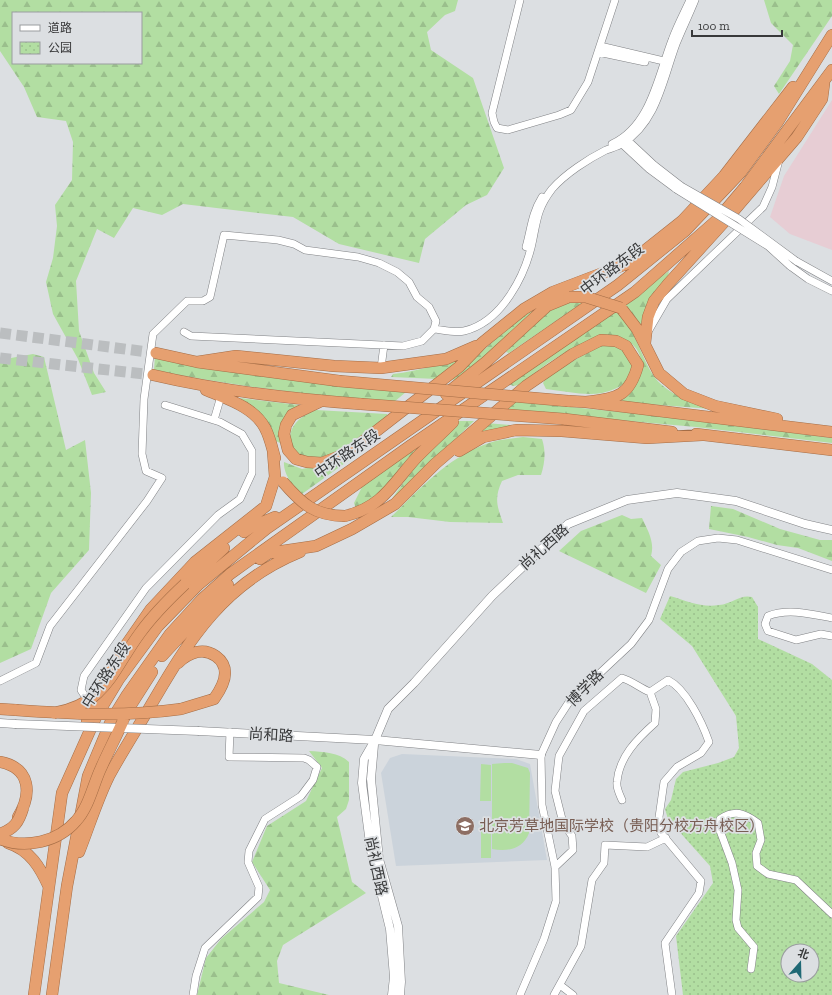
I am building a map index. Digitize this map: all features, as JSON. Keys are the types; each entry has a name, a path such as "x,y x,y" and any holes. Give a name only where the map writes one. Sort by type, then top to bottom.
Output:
{"highway":[{"name":"中环路东段","path":"34,995 62,793 96,717 119,679 158,626 199,584 266,529 618,285 685,231 741,172 777,123 818,60 832,35"},
{"path":"321,401 292,415 286,424 284,434 288,450 296,459 307,462 322,463 348,453 459,367 482,343 524,309 554,292 629,263 682,221 724,176 786,96 818,60"},
{"name":"中环路东段","path":"52,995 70,875 88,776 111,720 170,634 202,599 230,574 470,404 635,292 716,220 744,187 832,70"},
{"path":"645,340 648,317 659,295 797,137 822,98 824,82"},
{"path":"370,456 486,362 547,306 569,298 586,297 621,308 645,340 659,373 684,394 715,406 832,431"},
{"path":"70,875 109,776 185,648 211,615 236,590 258,573 275,563 352,529 395,504 436,464 526,386 573,354 601,340 616,341 626,346 638,365 631,386 623,393 609,399 586,402"},
{"path":"197,362 236,356 334,366 381,368 446,359 482,343"},
{"path":"156,353 197,362 339,381 586,402 832,431"},
{"path":"153,375 193,385 321,401 564,419 832,450"},
{"path":"193,385 238,403 256,416 265,428 283,482 299,501 311,509 323,514 345,516 362,512 385,496 418,457 470,404"},
{"path":"436,464 483,437 516,430 647,438 702,435"},
{"path":"62,793 72,756 93,705 114,661 151,609 195,562 266,506 276,477 273,452"},
{"path":"54,713 69,710 93,699 107,683 140,633 163,605 223,548 251,527 294,509"},
{"path":"127,695 168,648 236,576 268,553 316,546"},
{"path":"0,840 25,843 43,842 64,833 77,821 85,807 129,708 168,648"},
{"path":"0,709 82,715 150,713 181,709 214,699 222,686 225,673 224,665 218,656 205,652 197,652 185,657 174,666"},
{"path":"0,762 13,767 21,774 28,787 26,803 19,816 12,824 0,833"},
{"path":"0,766 13,774 22,787 24,796 23,808 19,820 11,830 0,833"},
{"path":"0,840 18,846 29,854 38,864 49,888"}],"street":[{"path":"520,0 492,113 497,128 508,130 572,110 588,82 615,0"},
{"path":"435,326 462,327 484,320 510,290 521,265 536,206 550,185 577,164 623,140 633,129 648,108 690,0"},
{"path":"666,64 696,0"},
{"path":"599,49 666,64"},
{"path":"623,140 649,169 768,246 793,264 808,279 832,291"},
{"path":"645,340 667,299 763,207 772,187 779,159"},
{"path":"0,681 36,663 50,626 147,501 162,478 146,471 142,454 144,399 153,334 187,301 203,301 210,297 224,235 278,240 294,244 305,250 358,257 379,263 397,272 409,282 417,297 429,307 436,321 435,326 422,341 403,346 191,336 184,332"},
{"path":"793,264 832,281"},
{"path":"381,368 384,345"},
{"path":"214,420 221,396"},
{"path":"93,705 90,704 81,690 84,676 146,588 218,515 240,499 252,473 252,451 242,434 214,420 165,405"},
{"name":"尚礼西路","path":"392,995 394,977 390,929 371,851 362,783 364,759 375,740 388,709 414,683 492,596 568,524 627,500 677,494 736,501 805,524 832,530"},
{"name":"博学路","path":"520,995 544,939 556,901 555,868 542,805 541,755 556,722 569,702 631,644 649,620 668,569 681,552 698,541 718,538 737,540 832,570"},
{"path":"832,618 806,613 779,612 768,616 765,624 768,631 796,640 820,634 832,636"},
{"path":"555,868 573,850 572,836 563,823 555,791 559,756 584,711 622,678 631,681 638,688 650,692"},
{"path":"650,692 668,680 677,685 704,727 709,742 700,753 677,767 664,782 659,817 661,833 702,881 699,893 665,943 672,995"},
{"path":"622,800 616,784 621,763 637,739 655,723 656,709 650,692"},
{"name":"尚和路","path":"0,723 230,732 375,740 541,755"},
{"path":"193,995 196,976 205,948 258,896 259,887 248,862 248,856 265,819 301,796 313,780 317,767 309,760 304,758 229,757 230,732"},
{"name":"尚礼西路","path":"375,740 371,779 379,859 398,926 401,982 400,995"},
{"path":"751,969 754,947 738,928 736,920 738,890 732,863 719,828 720,820 726,815 736,812 747,815 758,823 761,840 756,853 757,866 768,874 796,880 832,914"},
{"path":"554,995 581,946 592,880 604,863 605,845 647,847 666,838"},
{"path":"560,985 573,995"}],"shaded area":[{"path":"832,100 832,250 790,234 770,217 784,176"},
{"name":"北京芳草地国际学校（贵阳分校方舟校区）","path":"402,754 516,759 530,764 547,860 396,866 381,773 390,758"}],"green space":[{"path":"0,0 458,0 455,11 445,15 427,32 431,50 473,78 504,168 487,195 466,205 425,239 419,263 339,244 293,217 183,204 162,215 133,208 114,238 97,229 76,281 79,331 94,373 106,392 92,395 78,359 53,314 46,282 53,258 57,226 55,205 72,180 73,142 66,121 37,117 24,87 0,51"},
{"path":"764,0 832,0 832,16 779,94 774,86 790,61 793,45 771,23"},
{"path":"669,271 668,276 651,298 640,327 620,305"},
{"path":"564,301 585,301 509,353 506,352 550,308"},
{"path":"535,309 459,381 451,379 525,313"},
{"path":"614,309 627,323 648,367 658,381 671,392 695,403 711,407 712,409 620,402 632,390 640,375 641,360 633,345 616,336 571,349 548,363 519,385 513,386 509,384"},
{"path":"601,345 618,347 622,349 630,358 633,369 632,374 624,384 609,391 595,394 582,394 546,389 543,383 547,376"},
{"path":"33,354 44,357 66,450 85,440 91,493 89,550 51,593 31,649 0,663 0,360"},
{"path":"466,355 437,379 391,377 393,374 430,367"},
{"path":"155,356 406,392 394,402 333,397 243,386 154,370"},
{"path":"240,398 299,405 289,412 283,421 280,443 274,440 255,410"},
{"path":"511,401 681,418 832,438 832,443 696,427 504,410"},
{"path":"316,410 387,414 388,417 346,448 328,457 317,460 300,456 292,446 290,439 296,423 305,415"},
{"path":"458,421 474,421 389,503 425,452"},
{"path":"486,423 520,426 470,437"},
{"path":"523,437 542,439 544,457 541,475 518,475 502,481 498,492 497,502 503,523 450,522 408,517 391,517 436,474 461,456 493,442"},
{"path":"372,440 366,448 302,494 292,484 285,471 284,462 302,469 323,465"},
{"path":"426,440 381,496 356,509 354,503 365,481"},
{"path":"711,506 733,509 780,529 820,540 832,540 832,561 798,548 777,545 709,529"},
{"path":"622,515 631,519 642,518 649,532 652,546 651,556 661,565 646,593 559,551 581,531"},
{"path":"670,596 694,604 713,606 728,603 748,596 752,597 758,607 758,639 812,664 832,680 832,995 683,995 676,936 713,883 710,866 668,819 665,809 671,800 676,779 683,772 718,763 734,757 739,748 736,716 692,646 660,619"},
{"path":"309,751 336,754 349,762 349,800 346,809 337,817 352,882 366,893 283,945 277,961 279,983 329,995 197,995 206,958 221,939 264,902 270,890 252,862 267,826 306,801 322,768"},
{"path":"512,763 528,768 530,773 529,833 523,843 519,846 498,850 492,849 492,764"},
{"path":"481,764 491,765 491,801 480,801"},
{"path":"481,821 491,821 491,858 481,858"}],"tunnel":[{"path":"0,333 156,353"},
{"path":"0,358 153,375"}],"place":[{"name":"北京芳草地国际学校（贵阳分校方舟校区）","path":"465,826"}]}
